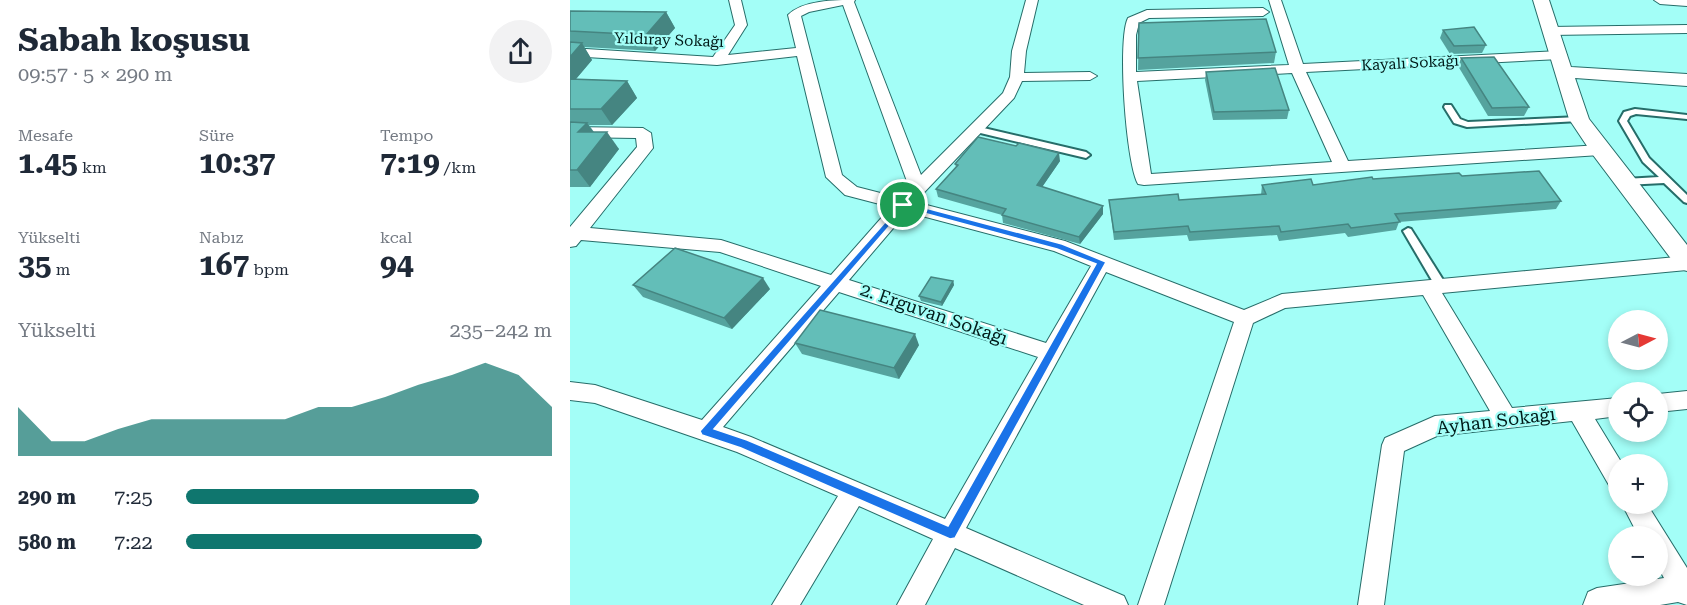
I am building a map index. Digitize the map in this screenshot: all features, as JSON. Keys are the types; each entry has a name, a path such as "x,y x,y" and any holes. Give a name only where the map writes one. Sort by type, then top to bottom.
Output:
{"street":[{"path":"717,61 741,25 735,0"},
{"path":"706,431 918,188 1009,95 1017,77 1019,51 1032,0"},
{"path":"1275,0 1297,68 1342,167"},
{"path":"1541,0 1579,119 1600,150 1685,256"},
{"path":"1660,0 1687,2"},
{"path":"918,188 841,1 805,9 794,15 834,177 851,191 1059,246 1245,318 1282,301 1434,287 1685,256"},
{"path":"1263,12 1147,14 1138,17 1131,25 1129,35 1135,125 1144,180 1600,150"},
{"path":"1550,31 1687,29"},
{"name":"Yıldıray Sokağı","path":"570,52 717,61 803,52"},
{"path":"1562,64 1687,80"},
{"name":"Kayalı Sokağı","path":"1131,76 1297,68 1562,64"},
{"path":"1017,77 1090,76"},
{"path":"570,132 643,133 645,148 572,236"},
{"name":"2. Erguvan Sokağı","path":"572,236 721,246 1051,353"},
{"path":"910,605 1101,262"},
{"path":"1434,287 1507,419"},
{"path":"1151,605 1245,318"},
{"path":"570,391 595,394 743,444 1115,605"},
{"path":"1668,402 1687,400"},
{"name":"Ayhan Sokağı","path":"1371,605 1394,445 1435,426 1608,408"},
{"path":"1578,411 1608,462"},
{"path":"786,605 854,492"},
{"path":"1596,605 1597,601 1686,590 1668,560"}],"lane":[{"path":"1448,107 1457,121 1467,125 1579,119"},
{"path":"1686,198 1646,160 1624,125 1625,117 1635,111 1687,117"},
{"path":"975,129 1086,155"},
{"path":"1625,182 1666,180"},
{"path":"1408,231 1434,287"}],"building":[{"path":"570,11 666,12 646,35 570,31"},
{"path":"1266,19 1276,52 1138,58 1139,23"},
{"path":"1474,27 1486,45 1454,46 1443,30"},
{"path":"570,42 582,43 570,57"},
{"path":"1494,57 1529,107 1492,108 1461,58"},
{"path":"1275,68 1289,110 1214,112 1206,72"},
{"path":"570,79 627,81 601,109 570,109"},
{"path":"570,122 587,123 578,132 607,132 577,170 570,170"},
{"path":"978,137 1016,146 1019,143 1059,153 1037,185 1103,206 1079,237 1002,215 1006,209 936,189 958,165 955,164"},
{"path":"1539,171 1561,201 1395,214 1400,222 1351,228 1348,224 1281,232 1279,226 1190,232 1188,226 1114,232 1109,200 1178,194 1179,200 1266,194 1262,185 1311,179 1313,185 1372,177 1373,179 1459,173 1462,176"},
{"path":"675,248 763,278 724,318 633,285"},
{"path":"931,277 953,281 941,302 919,296"},
{"path":"820,310 915,334 894,368 795,343"}],"route":[{"path":"903,205 1059,246 1101,262 950,533 743,444 706,431 903,205"}]}
